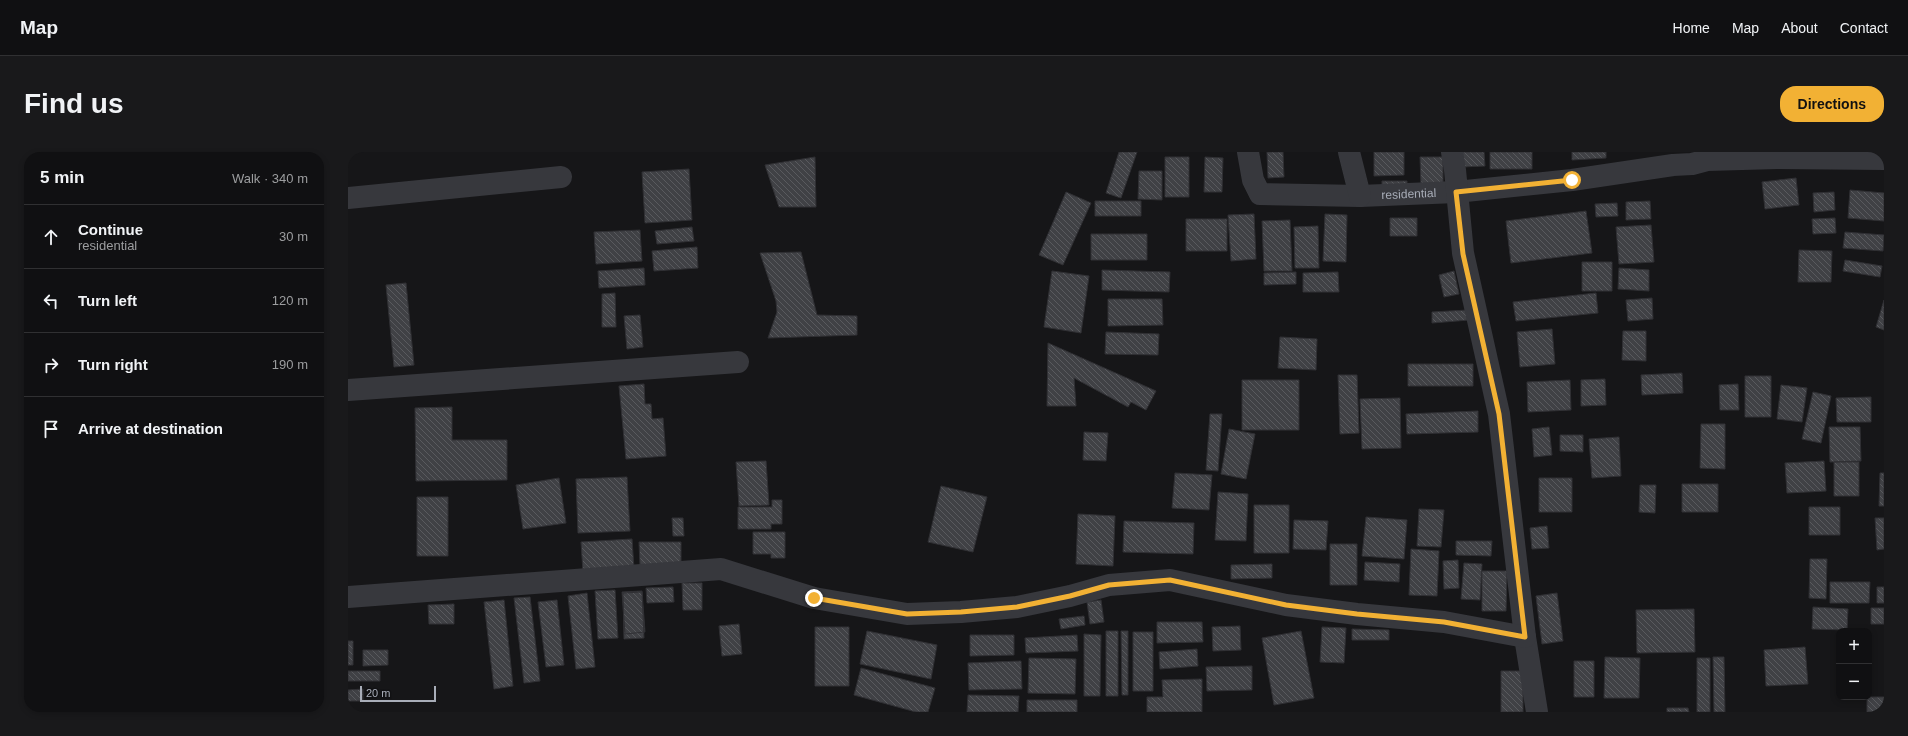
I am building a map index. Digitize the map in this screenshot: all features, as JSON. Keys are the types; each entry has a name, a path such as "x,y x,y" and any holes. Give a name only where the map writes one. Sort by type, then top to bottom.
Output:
{"street":[{"name":"residential","path":"1248,152 1253,180 1260,194 1360,196 1456,192 1572,180 1673,165 1692,164 1706,156 1884,159"},
{"path":"1349,152 1360,196"},
{"path":"1452,152 1463,254 1499,414 1525,637 1537,712"},
{"path":"348,198 561,177"},
{"path":"348,390 738,362"},
{"path":"348,597 721,569 814,598 907,614 961,612 1017,607 1070,596 1109,585 1170,580 1286,605 1357,614 1444,622 1525,637"}],"building":[{"path":"1119,152 1137,152 1121,198 1106,193"},
{"path":"1267,152 1283,152 1284,177 1268,178"},
{"path":"1374,152 1404,152 1404,175 1374,176"},
{"path":"1461,152 1484,152 1485,166 1461,167"},
{"path":"1490,152 1532,152 1532,169 1490,169"},
{"path":"1572,152 1606,152 1606,158 1572,160"},
{"path":"815,157 816,207 779,207 765,165"},
{"path":"1165,157 1189,157 1189,197 1165,197"},
{"path":"1205,157 1223,158 1222,192 1204,192"},
{"path":"1420,157 1443,157 1443,186 1421,186"},
{"path":"689,169 692,220 645,223 642,172"},
{"path":"1139,171 1162,171 1162,200 1138,199"},
{"path":"1796,178 1799,205 1765,209 1762,182"},
{"path":"1382,181 1407,181 1407,194 1382,193"},
{"path":"1850,190 1884,193 1884,221 1848,218"},
{"path":"1066,192 1091,203 1063,265 1039,255"},
{"path":"1834,192 1835,210 1814,212 1813,193"},
{"path":"1095,201 1141,201 1141,216 1095,216"},
{"path":"1650,201 1651,219 1626,220 1626,202"},
{"path":"1617,203 1618,216 1596,217 1595,204"},
{"path":"1586,211 1592,253 1511,263 1506,221"},
{"path":"1254,214 1256,259 1231,261 1228,215"},
{"path":"1325,214 1347,215 1346,262 1323,261"},
{"path":"1390,218 1417,218 1417,236 1390,236"},
{"path":"1835,218 1836,233 1813,234 1812,219"},
{"path":"1186,219 1227,219 1227,251 1186,251"},
{"path":"1290,220 1292,271 1264,271 1262,221"},
{"path":"1651,225 1654,262 1619,264 1616,227"},
{"path":"1318,226 1319,268 1295,268 1294,227"},
{"path":"692,227 694,241 657,244 655,231"},
{"path":"640,230 642,261 596,264 594,232"},
{"path":"1845,232 1884,235 1883,251 1843,248"},
{"path":"1091,234 1147,234 1147,260 1091,260"},
{"path":"697,247 698,268 654,271 652,251"},
{"path":"1799,250 1832,251 1831,282 1798,282"},
{"path":"801,252 817,315 857,316 857,335 768,338 777,312 776,301 760,253"},
{"path":"1845,260 1882,266 1880,277 1843,271"},
{"path":"1582,262 1612,262 1612,291 1582,291"},
{"path":"644,268 645,285 599,288 598,271"},
{"path":"1619,268 1649,270 1649,291 1618,289"},
{"path":"1102,270 1170,272 1169,292 1102,290"},
{"path":"1052,271 1089,276 1081,333 1044,327"},
{"path":"1454,271 1459,294 1444,297 1439,275"},
{"path":"1296,272 1296,284 1264,285 1264,273"},
{"path":"1338,272 1339,292 1303,292 1303,273"},
{"path":"406,283 414,365 394,367 386,285"},
{"path":"615,293 616,327 602,327 602,294"},
{"path":"1596,293 1598,313 1516,321 1513,302"},
{"path":"1652,298 1653,319 1628,321 1626,300"},
{"path":"1108,299 1162,299 1163,325 1108,326"},
{"path":"1884,300 1884,330 1876,327"},
{"path":"1468,310 1469,320 1432,323 1432,312"},
{"path":"640,315 643,347 627,349 624,316"},
{"path":"1552,329 1555,364 1520,367 1517,332"},
{"path":"1623,331 1646,331 1646,361 1622,360"},
{"path":"1106,332 1159,334 1158,355 1105,354"},
{"path":"1280,337 1317,339 1316,370 1278,368"},
{"path":"1048,343 1156,391 1146,410 1131,402 1128,407 1074,378 1076,406 1047,406"},
{"path":"1408,364 1473,364 1473,386 1408,386"},
{"path":"1682,373 1683,393 1642,395 1641,375"},
{"path":"1338,375 1357,375 1359,433 1340,434"},
{"path":"1745,376 1771,376 1771,417 1745,417"},
{"path":"1605,379 1606,405 1581,406 1581,380"},
{"path":"1242,380 1299,380 1299,430 1242,430"},
{"path":"1570,380 1571,410 1528,412 1527,382"},
{"path":"644,384 645,404 651,404 652,419 663,418 666,456 626,459 619,386"},
{"path":"1738,384 1739,410 1720,410 1719,385"},
{"path":"1781,385 1807,388 1802,422 1777,419"},
{"path":"1813,392 1831,396 1821,443 1802,439"},
{"path":"1871,397 1871,422 1837,422 1836,398"},
{"path":"1400,398 1401,448 1362,449 1360,399"},
{"path":"452,407 452,440 507,440 507,480 416,481 415,408"},
{"path":"1478,411 1478,432 1407,434 1406,414"},
{"path":"1210,414 1222,414 1218,471 1206,470"},
{"path":"1701,424 1725,424 1725,469 1700,468"},
{"path":"1549,427 1552,455 1534,457 1532,429"},
{"path":"1829,427 1860,427 1861,461 1830,462"},
{"path":"1229,429 1255,434 1246,479 1221,474"},
{"path":"1084,432 1108,433 1106,461 1083,460"},
{"path":"1560,435 1583,435 1583,452 1560,451"},
{"path":"1619,437 1621,476 1592,478 1589,439"},
{"path":"766,461 769,505 739,506 736,462"},
{"path":"1824,461 1826,491 1787,493 1785,463"},
{"path":"1834,462 1859,462 1859,496 1834,496"},
{"path":"1175,473 1212,475 1209,510 1172,508"},
{"path":"1880,473 1884,473 1884,506 1879,506"},
{"path":"627,477 630,531 578,533 576,479"},
{"path":"559,478 566,523 523,529 516,485"},
{"path":"1539,478 1572,478 1572,512 1539,512"},
{"path":"1682,484 1718,484 1718,512 1682,512"},
{"path":"1640,485 1656,485 1655,513 1639,512"},
{"path":"941,486 987,497 973,552 928,542"},
{"path":"1218,492 1248,494 1246,541 1215,540"},
{"path":"417,497 448,497 448,556 417,556"},
{"path":"772,500 782,500 782,524 771,524 771,529 738,529 738,507 772,507"},
{"path":"1254,505 1289,505 1289,553 1254,553"},
{"path":"1809,507 1840,507 1840,535 1809,535"},
{"path":"1419,509 1444,510 1441,547 1417,546"},
{"path":"1078,514 1115,516 1113,566 1076,564"},
{"path":"1366,517 1407,520 1404,559 1362,556"},
{"path":"672,518 683,518 684,536 673,536"},
{"path":"1875,518 1884,518 1884,549 1877,550"},
{"path":"1294,520 1328,521 1326,550 1293,549"},
{"path":"1124,521 1194,523 1193,554 1123,552"},
{"path":"1547,526 1549,548 1532,549 1530,528"},
{"path":"753,532 785,532 785,558 771,558 771,554 753,554"},
{"path":"632,539 634,569 583,572 581,542"},
{"path":"1456,541 1492,541 1491,556 1456,555"},
{"path":"639,542 681,542 681,564 640,565"},
{"path":"1330,544 1357,544 1357,585 1330,585"},
{"path":"1411,549 1439,551 1437,596 1409,595"},
{"path":"1810,559 1827,559 1826,599 1809,598"},
{"path":"1458,560 1459,588 1444,589 1443,561"},
{"path":"1365,562 1400,564 1399,582 1364,580"},
{"path":"1464,563 1482,564 1480,600 1461,599"},
{"path":"1272,564 1272,578 1231,579 1231,565"},
{"path":"1482,571 1507,571 1506,611 1482,611"},
{"path":"1830,582 1870,582 1869,603 1830,603"},
{"path":"682,583 702,583 702,610 683,610"},
{"path":"673,587 674,602 647,603 646,588"},
{"path":"1877,587 1884,587 1884,603 1877,603"},
{"path":"615,590 618,638 598,639 595,591"},
{"path":"642,591 645,632 625,634 622,592"},
{"path":"642,592 644,638 624,639 623,593"},
{"path":"587,593 595,667 576,669 568,596"},
{"path":"1557,593 1563,641 1542,644 1536,596"},
{"path":"530,597 540,681 524,683 514,598"},
{"path":"504,600 513,686 494,689 484,602"},
{"path":"557,600 564,665 546,667 538,602"},
{"path":"1101,600 1104,622 1090,624 1087,602"},
{"path":"454,604 454,624 429,624 428,605"},
{"path":"1813,607 1848,609 1847,628 1836,628 1836,630 1812,629"},
{"path":"1871,608 1884,608 1884,624 1871,624"},
{"path":"1694,609 1695,652 1637,653 1636,610"},
{"path":"1084,616 1085,625 1061,629 1059,619"},
{"path":"1157,622 1202,622 1203,642 1157,643"},
{"path":"739,624 742,654 722,656 719,626"},
{"path":"1240,626 1241,650 1213,651 1212,627"},
{"path":"815,627 849,627 849,686 815,686"},
{"path":"1322,627 1346,628 1344,663 1320,662"},
{"path":"1352,629 1389,630 1389,640 1352,640"},
{"path":"867,631 937,645 931,679 860,664"},
{"path":"1106,631 1118,631 1118,696 1106,696"},
{"path":"1121,631 1128,631 1128,695 1122,695"},
{"path":"1301,631 1314,698 1274,705 1262,638"},
{"path":"1133,632 1153,632 1153,691 1133,691"},
{"path":"1084,634 1101,635 1100,696 1084,696"},
{"path":"970,635 1014,635 1014,655 970,656"},
{"path":"1077,635 1078,651 1026,653 1025,638"},
{"path":"348,641 353,641 353,665 348,665"},
{"path":"1805,647 1808,684 1766,686 1764,650"},
{"path":"1197,649 1198,666 1160,669 1159,652"},
{"path":"363,650 388,650 388,665 363,666"},
{"path":"1605,657 1640,658 1639,698 1604,698"},
{"path":"1713,657 1724,657 1725,712 1714,712"},
{"path":"1029,658 1076,659 1075,694 1028,693"},
{"path":"1697,658 1710,658 1710,712 1697,712"},
{"path":"1021,661 1022,689 969,690 968,663"},
{"path":"1574,661 1594,661 1594,697 1574,697"},
{"path":"1252,666 1252,690 1207,691 1206,667"},
{"path":"861,668 935,688 928,712 916,712 854,695"},
{"path":"348,671 380,671 380,681 348,681"},
{"path":"1501,671 1523,671 1523,712 1501,712"},
{"path":"1202,679 1202,712 1147,712 1147,697 1163,697 1162,680"},
{"path":"363,689 363,701 348,701 348,690"},
{"path":"968,695 1019,696 1018,712 967,712"},
{"path":"1872,697 1884,697 1884,712 1867,712 1867,700 1872,700"},
{"path":"1027,700 1077,700 1077,712 1027,712"},
{"path":"1667,708 1688,708 1689,712 1667,712"}],"route":[{"path":"814,598 907,614 961,612 1017,607 1070,596 1109,585 1170,580 1216,588 1286,605 1357,614 1444,622 1525,637 1499,414 1463,254 1456,192 1572,180"}]}
